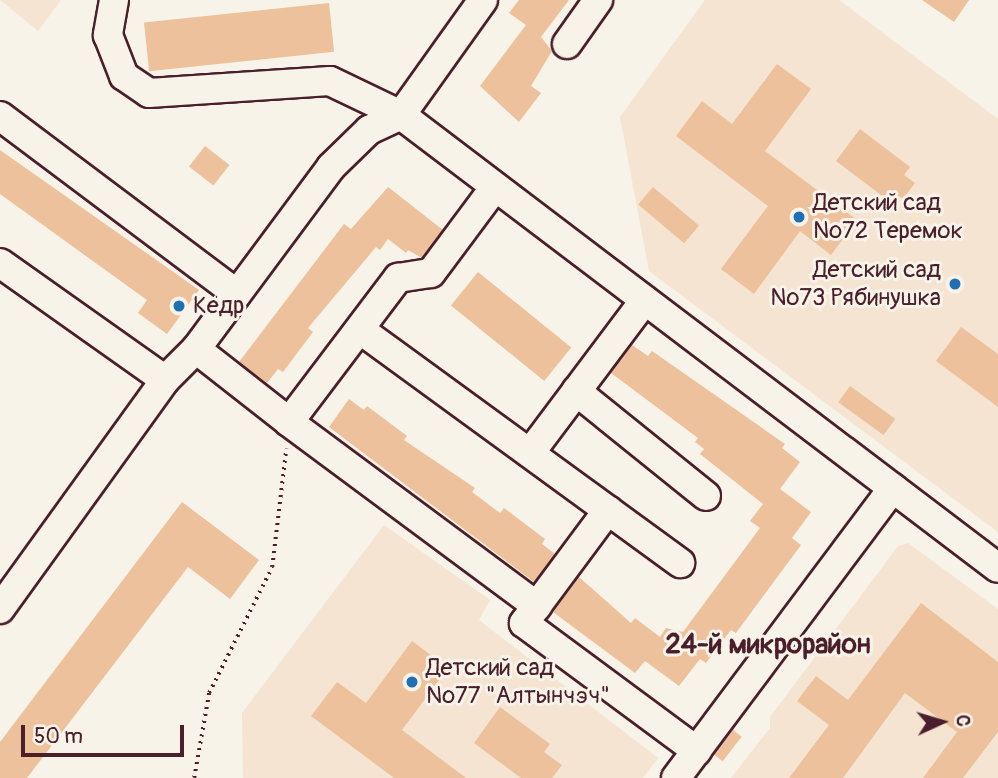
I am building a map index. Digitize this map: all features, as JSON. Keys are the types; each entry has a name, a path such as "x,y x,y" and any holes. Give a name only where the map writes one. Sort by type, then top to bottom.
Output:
{"street":[{"path":"114,0 108,36 124,76 149,93 330,82 401,115 998,568"},
{"path":"0,609 165,380 195,349 331,167 369,130 401,115 483,0"},
{"path":"567,44 598,0"},
{"path":"0,116 236,293"},
{"path":"289,422 362,331 397,278 431,273 495,187"},
{"path":"0,262 165,380"},
{"path":"530,453 645,300"},
{"path":"362,331 680,563"},
{"path":"195,349 530,614 697,751"},
{"path":"576,391 706,496"},
{"path":"676,778 893,488"},
{"path":"517,650 530,614 608,510"}],"path":[{"path":"194,778 209,693 272,567 289,422"}],"shaded area":[{"path":"0,0 61,0 38,31"},
{"name":"Детский сад №72 Теремок","path":"705,0 839,0 998,119 998,532 649,271 620,117"},
{"name":"Детский сад №77 \"Алтынчэч\"","path":"384,525 490,600 479,620 658,758 643,778 243,778 242,713"},
{"path":"908,543 998,609 998,778 731,778 770,728 770,717 898,546"}],"building":[{"path":"519,0 569,0 541,37 552,51 531,86 541,93 519,122 480,86 526,25 509,13"},
{"path":"922,0 969,0 954,22"},
{"path":"329,3 334,52 149,71 144,22"},
{"path":"777,64 811,89 765,151 857,220 831,255 800,231 754,294 721,269 768,206 676,136 702,101 732,124"},
{"path":"860,129 910,167 904,175 915,183 903,199 899,196 893,204 836,161"},
{"path":"205,146 229,165 213,186 189,166"},
{"path":"0,150 199,290 167,334 138,313 147,300 0,194"},
{"path":"388,187 443,230 422,258 408,250 406,253 388,239 380,250 376,247 308,328 313,332 283,372 278,369 267,383 239,362 344,224 351,229"},
{"path":"653,187 699,226 684,243 638,205"},
{"path":"478,272 571,348 544,381 451,305"},
{"path":"961,327 998,354 998,407 936,361"},
{"path":"632,345 648,356 652,351 785,444 782,448 800,462 780,489 811,512 792,538 801,545 736,633 731,630 706,663 700,659 679,686 645,661 635,673 553,612 579,577 631,623 635,618 660,637 666,628 683,632 760,528 750,521 763,504 700,454 704,449 695,442 698,438 611,373"},
{"path":"850,386 895,419 884,435 838,402"},
{"path":"349,399 364,410 367,406 407,436 404,440 475,488 472,492 500,513 504,508 545,539 542,544 555,554 534,582 329,427"},
{"path":"182,502 259,560 230,599 188,567 27,778 0,778 0,742"},
{"path":"921,603 998,662 998,732 963,778 923,778 957,732 905,693 843,778 789,778 829,725 797,701 816,676 848,700"},
{"path":"412,641 448,668 402,730 466,778 394,778 311,716 337,682 366,703"},
{"path":"500,707 550,744 544,752 562,765 552,778 521,778 474,743"},
{"path":"733,730 742,737 723,761 714,754"}],"place":[{"name":"Детский сад №72 Теремок","path":"799,217"},
{"name":"Детский сад №73 Рябинушка","path":"955,284"},
{"name":"Кедр","path":"179,306"},
{"name":"Детский сад №77 \"Алтынчэч\"","path":"412,682"}],"district":[{"name":"24-й микрорайон","path":"768,645"}]}
